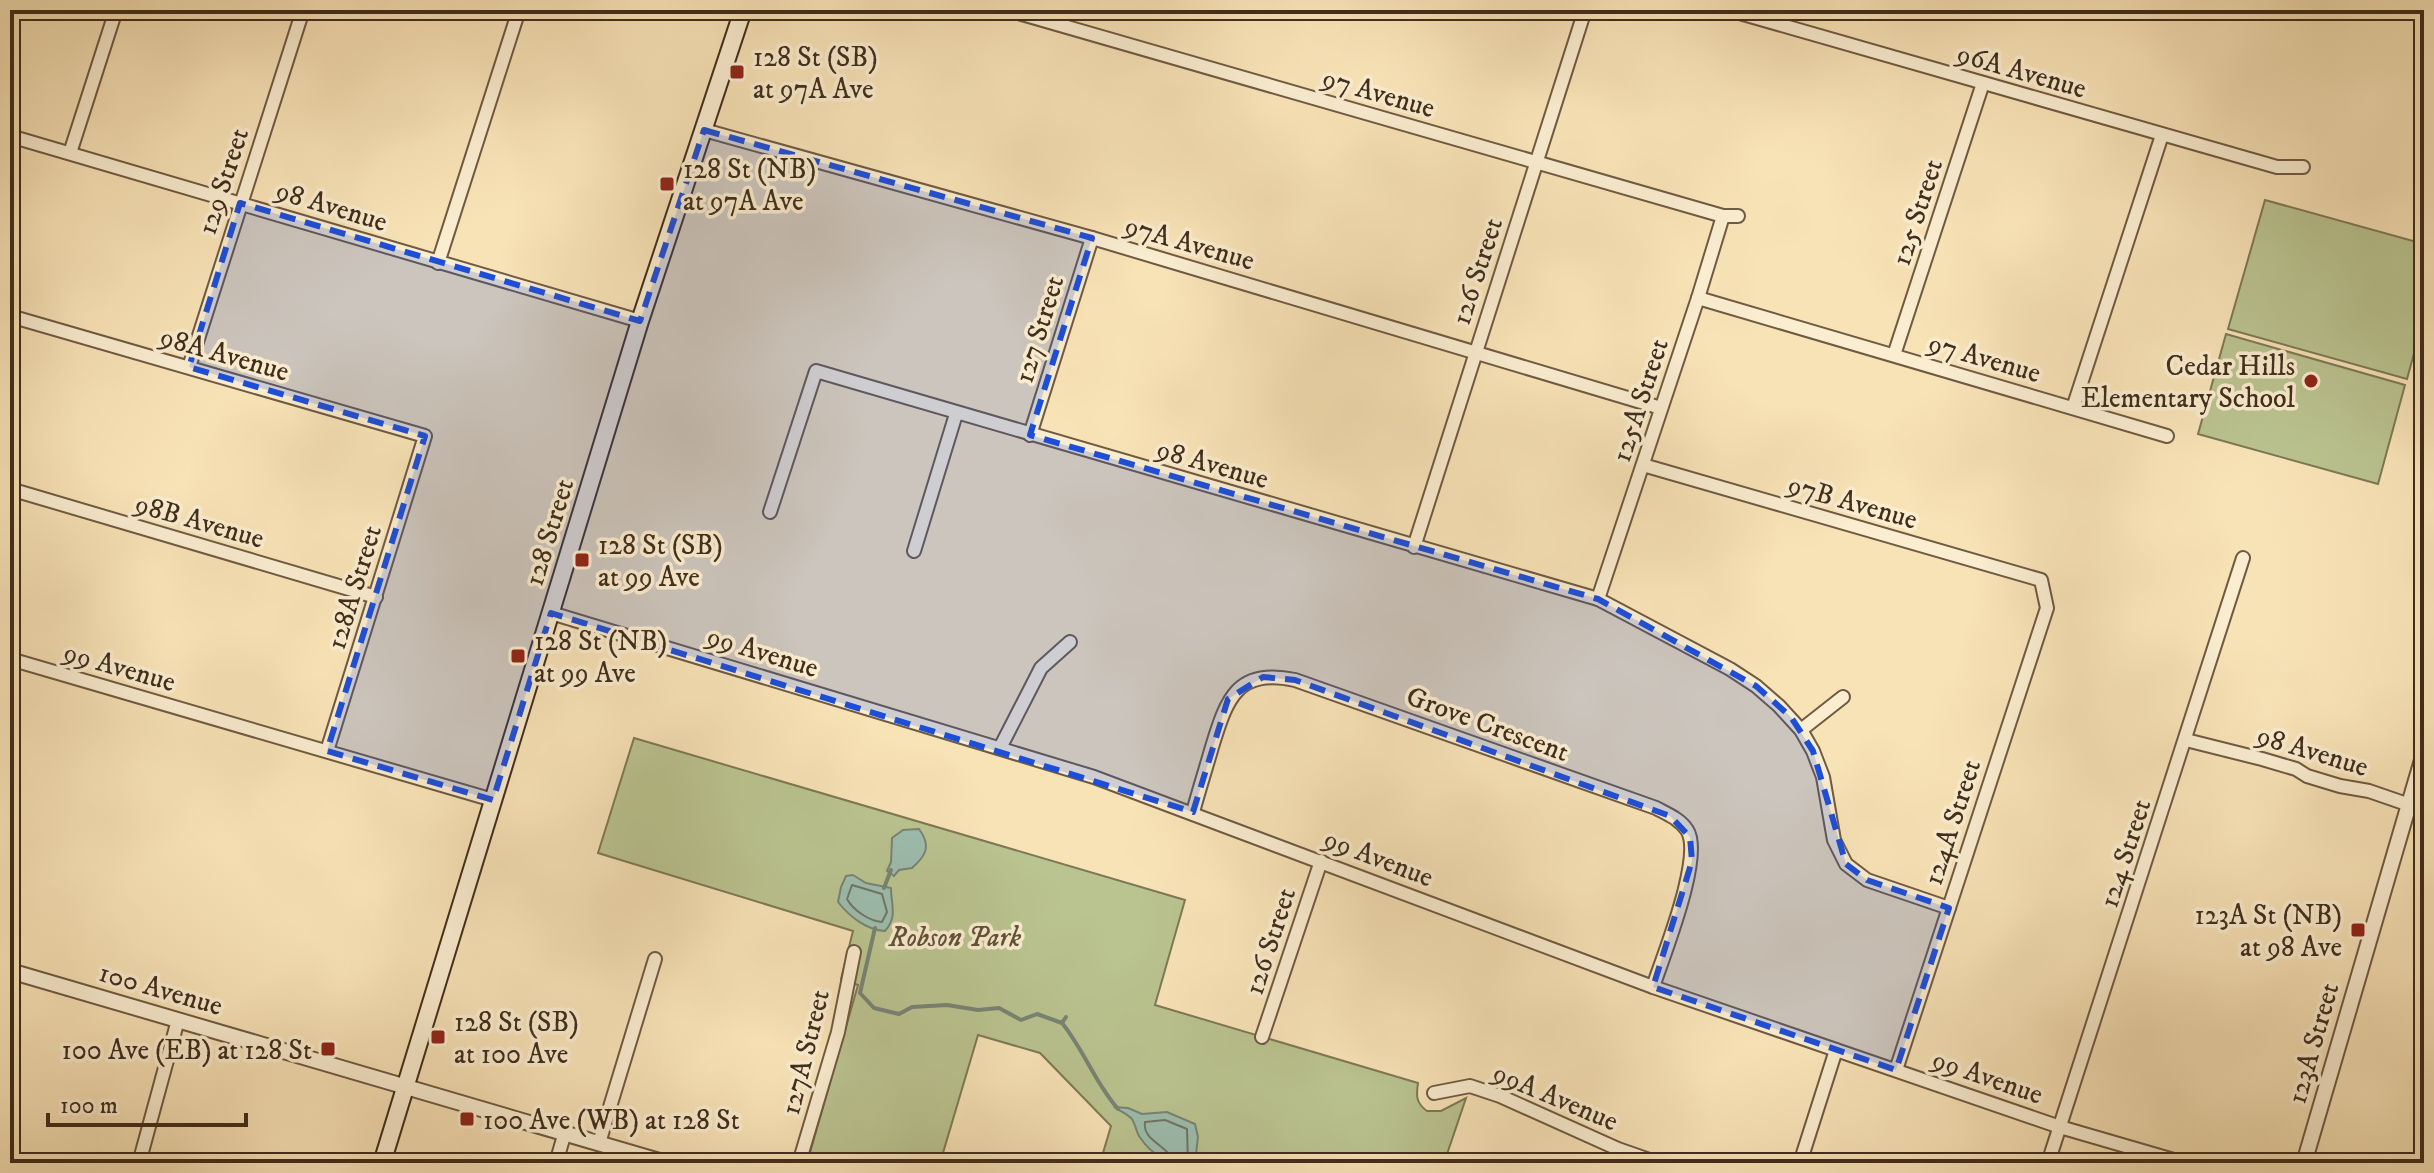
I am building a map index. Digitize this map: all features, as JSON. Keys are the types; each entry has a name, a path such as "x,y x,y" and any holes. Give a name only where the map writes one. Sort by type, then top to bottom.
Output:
{"main road":[{"name":"128 Street","path":"382,1163 640,321 743,10"}],"street":[{"path":"70,153 116,10"},
{"name":"129 Street","path":"189,367 303,10"},
{"path":"438,263 519,10"},
{"name":"97 Avenue","path":"1008,10 1723,216 1738,216"},
{"name":"126 Street","path":"1414,547 1585,10"},
{"name":"96A Avenue","path":"1729,10 2277,167 2303,167"},
{"name":"125 Street","path":"1894,355 1983,83"},
{"name":"97A Avenue","path":"704,130 1092,238 1661,408"},
{"path":"2073,408 2162,135"},
{"name":"98 Avenue","path":"10,136 640,321"},
{"name":"125A Street","path":"1598,599 1723,216"},
{"name":"127 Street","path":"1030,435 1092,238"},
{"name":"97 Avenue","path":"1698,298 2167,436"},
{"name":"98A Avenue","path":"10,316 425,436"},
{"name":"98 Avenue","path":"770,512 816,371 1598,599 1730,669 1756,686 1801,730"},
{"path":"914,551 956,414"},
{"name":"128A Street","path":"327,751 425,436"},
{"name":"97B Avenue","path":"1643,465 2041,580 2043,589"},
{"name":"98B Avenue","path":"10,489 376,597"},
{"name":"124 Street","path":"2048,1163 2243,558"},
{"name":"124A Street","path":"1896,1070 2047,608 2043,589"},
{"name":"99 Avenue","path":"551,613 1094,777 1653,987 2060,1127 2184,1163"},
{"path":"1000,748 1041,668 1070,642"},
{"name":"99 Avenue","path":"10,659 493,800"},
{"name":"Grove Crescent","path":"1193,812 1228,699 1249,681 1271,677 1295,680 1656,808 1686,829 1692,848 1688,878 1653,987"},
{"path":"1843,697 1801,730 1823,777 1834,840 1846,864 1867,880 1949,908"},
{"name":"98 Avenue","path":"2186,740 2296,769 2307,776 2369,791 2417,808"},
{"name":"123A Street","path":"2304,1163 2417,808 2424,753"},
{"name":"126 Street","path":"1262,1037 1321,861"},
{"name":"127A Street","path":"799,1163 838,1032 854,952"},
{"path":"599,1143 655,959"},
{"name":"100 Avenue","path":"10,971 666,1163"},
{"path":"139,1163 178,1020"},
{"path":"1800,1163 1836,1050"},
{"name":"99A Avenue","path":"1434,1093 1470,1086 1658,1163"},
{"path":"556,1163 565,1132"}],"highlighted area":[{"path":"704,130 1092,238 1030,435 1598,599 1756,686 1791,717 1813,751 1846,864 1867,880 1949,908 1896,1070 1653,987 1692,861 1690,837 1670,816 1295,680 1263,677 1228,699 1193,812 551,613 493,800 327,751 425,436 189,367 240,203 640,321"}],"green space":[{"path":"2265,200 2424,244 2424,317 2407,379 2228,329"},
{"path":"2226,334 2405,385 2378,484 2198,434"},
{"name":"Robson Park","path":"634,738 1185,900 1155,1005 1418,1083 1418,1099 1427,1111 1441,1111 1466,1098 1444,1163 1100,1163 1111,1126 1040,1053 978,1035 940,1163 807,1163 858,985 841,979 853,931 598,853"}],"water":[{"path":"919,829 926,845 924,854 912,868 899,870 894,876 887,871 891,862 892,838 903,830"},
{"path":"853,875 866,883 891,888 893,916 885,931 858,921 838,902 846,876"},
{"path":"1114,1107 1128,1108 1142,1114 1167,1112 1195,1124 1198,1137 1195,1163 1170,1161 1157,1155 1139,1136 1131,1118"}],"waterway":[{"path":"884,888 891,870"},
{"path":"875,928 860,993 874,1008 899,1014 912,1007 947,1005 978,1010 999,1008 1021,1020 1037,1014 1062,1023 1066,1017"},
{"path":"1062,1023 1118,1109"}],"place":[{"name":"128 St (SB) at 97A Ave","path":"737,72"},
{"name":"128 St (NB) at 97A Ave","path":"667,184"},
{"name":"Cedar Hills Elementary School","path":"2311,381"},
{"name":"128 St (SB) at 99 Ave","path":"582,560"},
{"name":"128 St (NB) at 99 Ave","path":"518,656"},
{"name":"123A St (NB) at 98 Ave","path":"2358,930"},
{"name":"128 St (SB) at 100 Ave","path":"438,1037"},
{"name":"100 Ave (EB) at 128 St","path":"328,1049"},
{"name":"100 Ave (WB) at 128 St","path":"467,1119"}]}
